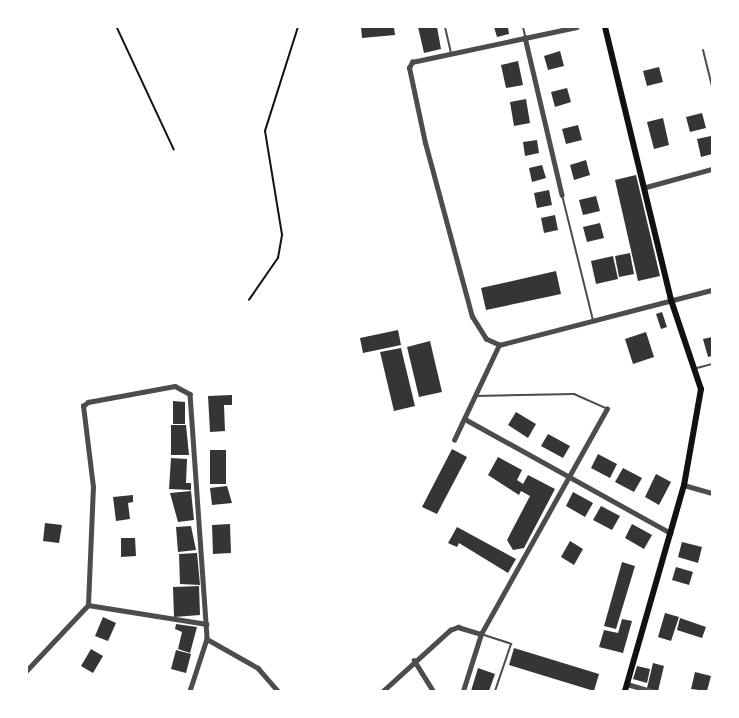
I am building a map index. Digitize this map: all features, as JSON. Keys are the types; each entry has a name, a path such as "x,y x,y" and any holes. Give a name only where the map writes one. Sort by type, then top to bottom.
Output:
{"main road":[{"path":"605,27 671,300 701,389 684,485 626,688"}],"street":[{"path":"576,27 412,62 409,74 472,317 486,339 500,345 712,291"},
{"path":"525,37 562,195"},
{"path":"645,187 712,169"},
{"path":"454,440 500,345"},
{"path":"27,670 88,605 93,487 83,406 88,402 175,386 190,394 207,639 190,691"},
{"path":"463,691 481,634 607,409"},
{"path":"465,419 671,532"},
{"path":"684,485 712,493"},
{"path":"88,605 206,624"},
{"path":"383,691 414,660 450,630 458,627 481,634"},
{"path":"207,639 258,668 279,691"},
{"path":"414,660 433,691"},
{"path":"626,688 652,691"}],"lane":[{"path":"445,27 451,54"},
{"path":"523,27 525,37"},
{"path":"703,50 712,85"},
{"path":"562,195 594,320"},
{"path":"694,369 712,364"},
{"path":"476,396 574,394 607,409"},
{"path":"481,634 511,644 495,691"}],"path":[{"path":"117,27 174,149"},
{"path":"249,300 278,258 282,235 265,131 298,27"}],"building":[{"path":"361,27 394,27 395,35 362,38"},
{"path":"418,27 437,27 441,49 424,53"},
{"path":"494,27 508,27 509,34 497,37"},
{"path":"560,51 564,66 548,70 544,56"},
{"path":"518,61 523,85 506,88 501,65"},
{"path":"659,67 663,82 647,86 643,71"},
{"path":"567,88 571,102 555,107 551,92"},
{"path":"526,99 530,123 514,126 510,102"},
{"path":"702,113 706,128 690,132 686,117"},
{"path":"663,118 669,145 654,149 647,122"},
{"path":"578,125 582,140 566,144 562,129"},
{"path":"711,136 712,154 701,157 697,139"},
{"path":"537,140 539,153 525,156 523,142"},
{"path":"586,160 590,175 574,180 570,165"},
{"path":"542,165 546,178 532,182 529,168"},
{"path":"636,175 660,276 638,281 615,180"},
{"path":"549,190 552,205 537,208 534,193"},
{"path":"596,196 600,211 583,215 579,200"},
{"path":"555,215 558,230 544,233 541,218"},
{"path":"600,223 604,238 587,242 583,227"},
{"path":"630,253 634,274 619,277 615,256"},
{"path":"613,256 618,279 596,284 591,261"},
{"path":"556,271 561,294 486,310 481,288"},
{"path":"662,312 667,327 661,329 656,314"},
{"path":"398,330 401,345 363,353 360,338"},
{"path":"646,332 654,357 633,364 625,339"},
{"path":"712,337 712,356 708,357 703,339"},
{"path":"430,341 442,392 419,397 407,347"},
{"path":"401,348 415,406 394,411 380,352"},
{"path":"232,395 232,405 224,405 225,431 210,432 208,396"},
{"path":"173,401 185,402 185,424 173,424"},
{"path":"516,412 536,424 528,438 508,425"},
{"path":"171,425 186,425 189,455 171,455"},
{"path":"548,434 570,446 563,458 541,446"},
{"path":"452,449 467,457 437,514 422,507"},
{"path":"210,450 226,450 226,484 210,484"},
{"path":"598,454 617,464 610,478 591,468"},
{"path":"498,457 522,470 517,480 523,484 528,475 555,489 524,548 513,550 507,540 530,496 521,491 519,495 488,475"},
{"path":"171,458 187,459 186,483 191,483 191,490 169,489"},
{"path":"623,468 642,478 634,492 615,482"},
{"path":"656,474 671,482 659,505 645,497"},
{"path":"227,486 232,503 212,505 210,488"},
{"path":"191,491 194,520 178,522 170,493"},
{"path":"573,492 593,503 585,517 566,506"},
{"path":"133,495 133,502 128,503 130,519 116,521 113,497"},
{"path":"601,506 620,516 612,530 593,520"},
{"path":"45,523 62,525 59,543 43,541"},
{"path":"230,524 231,553 213,554 212,525"},
{"path":"632,524 652,535 644,549 625,538"},
{"path":"191,526 196,550 178,552 176,527"},
{"path":"457,527 516,559 508,573 459,543 457,547 448,543"},
{"path":"121,538 135,538 136,556 121,557"},
{"path":"570,541 583,549 574,565 561,557"},
{"path":"682,542 702,547 698,563 678,557"},
{"path":"197,553 200,585 180,584 179,554"},
{"path":"622,562 635,566 616,629 604,626"},
{"path":"676,567 693,572 689,585 672,580"},
{"path":"199,586 200,615 174,617 173,587"},
{"path":"665,613 679,617 671,641 658,637"},
{"path":"103,617 116,623 108,641 95,636"},
{"path":"680,618 706,627 702,638 677,630"},
{"path":"622,619 632,621 623,653 599,647 604,630 618,633"},
{"path":"176,624 197,627 190,653 178,649 182,632 175,629"},
{"path":"514,648 599,674 594,691 509,665"},
{"path":"91,649 103,656 93,673 81,666"},
{"path":"176,650 191,654 186,673 171,669"},
{"path":"653,663 664,666 658,691 647,688"},
{"path":"637,666 650,669 647,683 633,679"},
{"path":"478,668 495,674 489,691 471,691"},
{"path":"695,672 711,676 707,691 691,689"}]}
